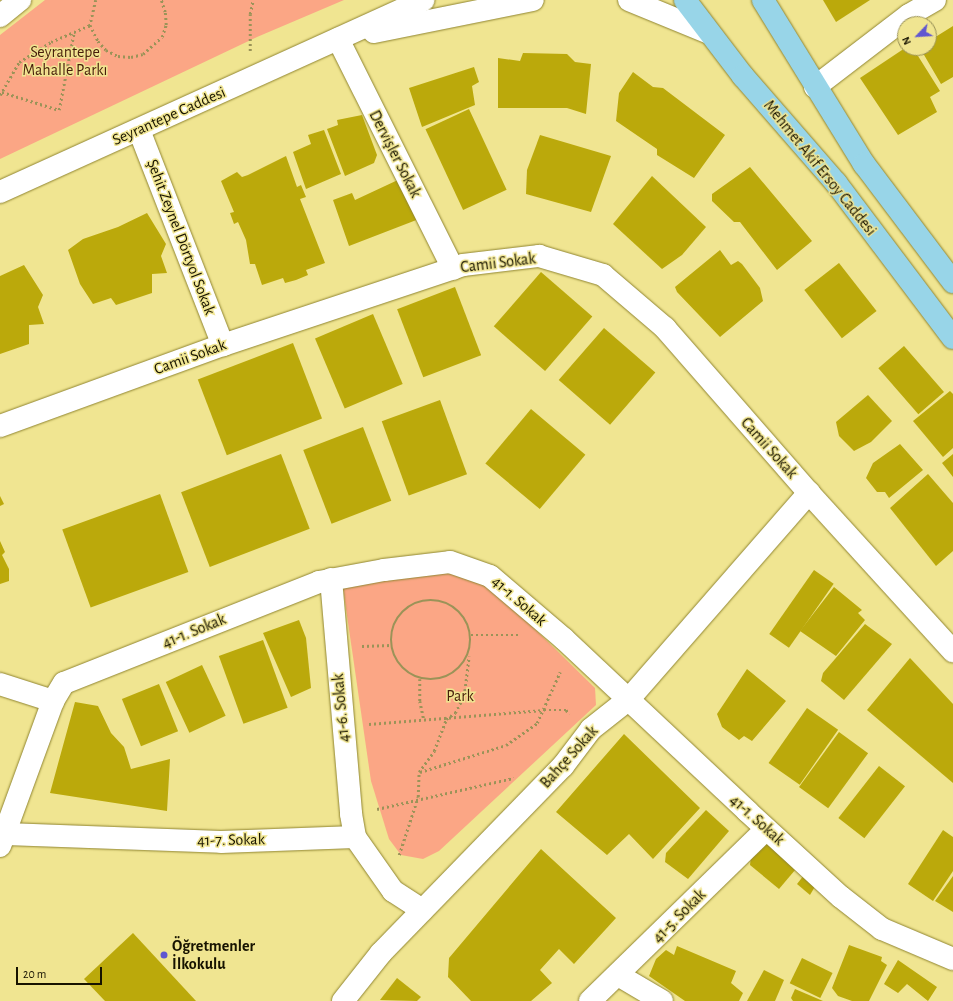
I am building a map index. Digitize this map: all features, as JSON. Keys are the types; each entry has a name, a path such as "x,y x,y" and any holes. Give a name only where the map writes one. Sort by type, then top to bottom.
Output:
{"main road":[{"name":"Mehmet Akif Ersoy Caddesi","path":"685,0 709,33 836,183 953,338"},
{"path":"763,0 815,87 864,164 953,282"}],"street":[{"path":"0,16 20,0"},
{"name":"Seyrantepe Caddesi","path":"0,192 423,0"},
{"name":"Seyrantepe Caddesi","path":"338,39 532,0"},
{"path":"629,0 709,33"},
{"path":"815,87 909,15 935,0"},
{"name":"Dervişler Sokak","path":"338,39 453,269"},
{"name":"Şehit Zeynel Dörtyol Sokak","path":"139,130 223,345"},
{"name":"Camii Sokak","path":"0,426 223,345 463,265 539,256 603,275 665,328 808,493 953,651"},
{"name":"Bahçe Sokak","path":"344,1001 381,953 563,766 591,729 628,699 808,493"},
{"name":"41-1. Sokak","path":"3,840 53,701 64,683 319,582 450,562 490,576 561,637 766,829 882,929 953,960"},
{"name":"41-6. Sokak","path":"331,579 342,726 351,814 355,836"},
{"path":"0,684 53,701"},
{"name":"41-5. Sokak","path":"590,1001 766,829"},
{"path":"355,836 393,891 422,910"},
{"name":"41-7. Sokak","path":"3,840 221,842 355,836"},
{"path":"618,975 662,1001"}],"path":[{"path":"96,0 90,25 98,41 106,50 124,56 143,54 162,37 166,25 162,0"},
{"path":"250,79 250,14 253,0"},
{"path":"0,95 19,62 90,25"},
{"path":"2,92 59,110 74,32"},
{"path":"393,891 398,860 417,799 420,772 434,751 446,719 455,713 464,696 469,656 471,635 468,622 459,611 448,603 435,600 421,601 408,606 396,622 391,641 400,665 420,679 445,678 456,672 469,656"},
{"path":"420,772 506,745 537,723 562,668 561,637 471,635"},
{"path":"420,679 424,720"},
{"path":"342,726 446,719 544,710 566,710 591,729"},
{"path":"351,814 517,777"}],"green space":[{"name":"Seyrantepe Mahalle Parkı","path":"45,0 344,0 257,37 0,159 0,35"},
{"name":"Park","path":"429,566 489,584 595,688 596,705 439,851 423,859 401,855 389,839 371,781 342,581"}],"building":[{"path":"823,0 870,0 836,22"},
{"path":"953,26 953,77 941,84 925,56 937,56 937,36"},
{"path":"523,53 567,54 575,62 591,64 586,114 567,108 498,108 498,58 520,61"},
{"path":"897,53 897,56 918,56 940,91 930,97 937,112 898,135 860,78"},
{"path":"474,67 479,82 472,86 475,105 422,127 409,88"},
{"path":"633,72 653,87 663,88 725,135 694,178 657,155 657,149 616,121 619,93"},
{"path":"469,109 507,190 463,210 425,129"},
{"path":"362,115 377,155 374,163 345,176 327,129 338,125 337,120"},
{"path":"324,130 341,174 306,189 293,152 311,144 308,135"},
{"path":"540,135 611,156 591,212 526,194 527,170"},
{"path":"286,156 297,187 301,185 306,197 300,199 325,263 306,270 308,275 296,280 285,283 283,278 262,285 255,264 250,264 246,240 238,222 234,224 230,213 234,212 221,181 237,172 242,177 248,175"},
{"path":"750,167 812,241 777,270 740,222 734,222 712,201 712,194"},
{"path":"652,176 706,227 682,255 662,269 613,224"},
{"path":"400,179 419,219 349,246 333,200 352,193 355,200"},
{"path":"147,213 166,244 161,256 167,273 152,274 152,293 116,305 111,298 93,304 80,284 68,250 83,239 118,227"},
{"path":"720,250 731,265 738,261 742,264 760,288 763,301 720,337 677,292 675,287"},
{"path":"839,263 877,311 842,338 804,290"},
{"path":"24,265 43,295 38,307 44,324 29,325 29,344 0,354 0,276"},
{"path":"541,272 592,317 545,371 494,326"},
{"path":"455,287 481,355 423,377 397,309"},
{"path":"373,314 403,384 345,409 315,339"},
{"path":"604,328 655,373 610,425 559,380"},
{"path":"293,343 322,419 227,455 198,380"},
{"path":"904,346 944,392 918,414 878,368"},
{"path":"950,391 953,394 953,448 943,457 913,421"},
{"path":"868,395 892,421 871,442 854,451 839,436 836,422"},
{"path":"440,400 467,474 409,495 382,421"},
{"path":"531,409 585,455 540,509 485,463"},
{"path":"363,427 391,501 332,524 303,450"},
{"path":"900,444 923,470 889,498 885,492 877,492 866,478 873,463"},
{"path":"281,454 310,529 210,567 181,492"},
{"path":"953,454 953,477 942,463"},
{"path":"928,474 953,503 953,551 936,566 890,508"},
{"path":"160,494 188,572 91,608 62,530"},
{"path":"0,496 4,504 0,506"},
{"path":"0,541 5,552 2,555 9,569 9,581 0,584"},
{"path":"814,570 834,584 789,648 769,634"},
{"path":"834,587 862,610 858,613 865,620 836,656 800,631"},
{"path":"299,620 306,638 311,688 291,697 263,633"},
{"path":"865,624 892,644 844,700 821,681 823,673"},
{"path":"263,640 288,708 243,724 219,656"},
{"path":"910,658 953,704 953,783 867,710"},
{"path":"202,665 226,716 189,733 166,682"},
{"path":"747,669 786,701 752,741 744,736 739,740 722,727 717,714"},
{"path":"159,684 178,731 141,746 122,699"},
{"path":"75,702 98,706 111,733 124,747 131,769 170,759 167,811 50,793"},
{"path":"807,708 838,730 800,785 769,763"},
{"path":"839,732 868,753 828,808 799,787"},
{"path":"624,734 700,808 653,859 629,834 607,855 556,812"},
{"path":"879,766 905,786 864,838 838,818"},
{"path":"706,810 729,831 688,879 665,862 666,853"},
{"path":"943,830 953,837 953,871 933,901 908,884"},
{"path":"770,838 801,863 779,889 750,865 751,857"},
{"path":"541,849 616,918 574,964 559,949 540,970 552,983 531,1001 471,1001 448,977 449,958"},
{"path":"808,870 820,878 810,895 797,884"},
{"path":"953,876 953,912 935,901"},
{"path":"133,933 196,1001 105,1001 84,979"},
{"path":"849,945 882,957 881,961 887,965 869,1001 852,1001 838,996 832,988"},
{"path":"677,946 736,971 731,983 743,993 739,1001 685,1001 649,976 656,959 666,950 674,955"},
{"path":"802,958 833,973 820,998 790,983"},
{"path":"898,960 937,987 928,1001 907,984 898,993 884,984"},
{"path":"764,970 784,980 775,1001 747,1001"},
{"path":"397,978 421,997 417,1001 380,1000"},
{"path":"795,989 823,1001 793,1001 791,998"}],"place":[{"name":"Öğretmenler İlkokulu","path":"164,955"}]}
